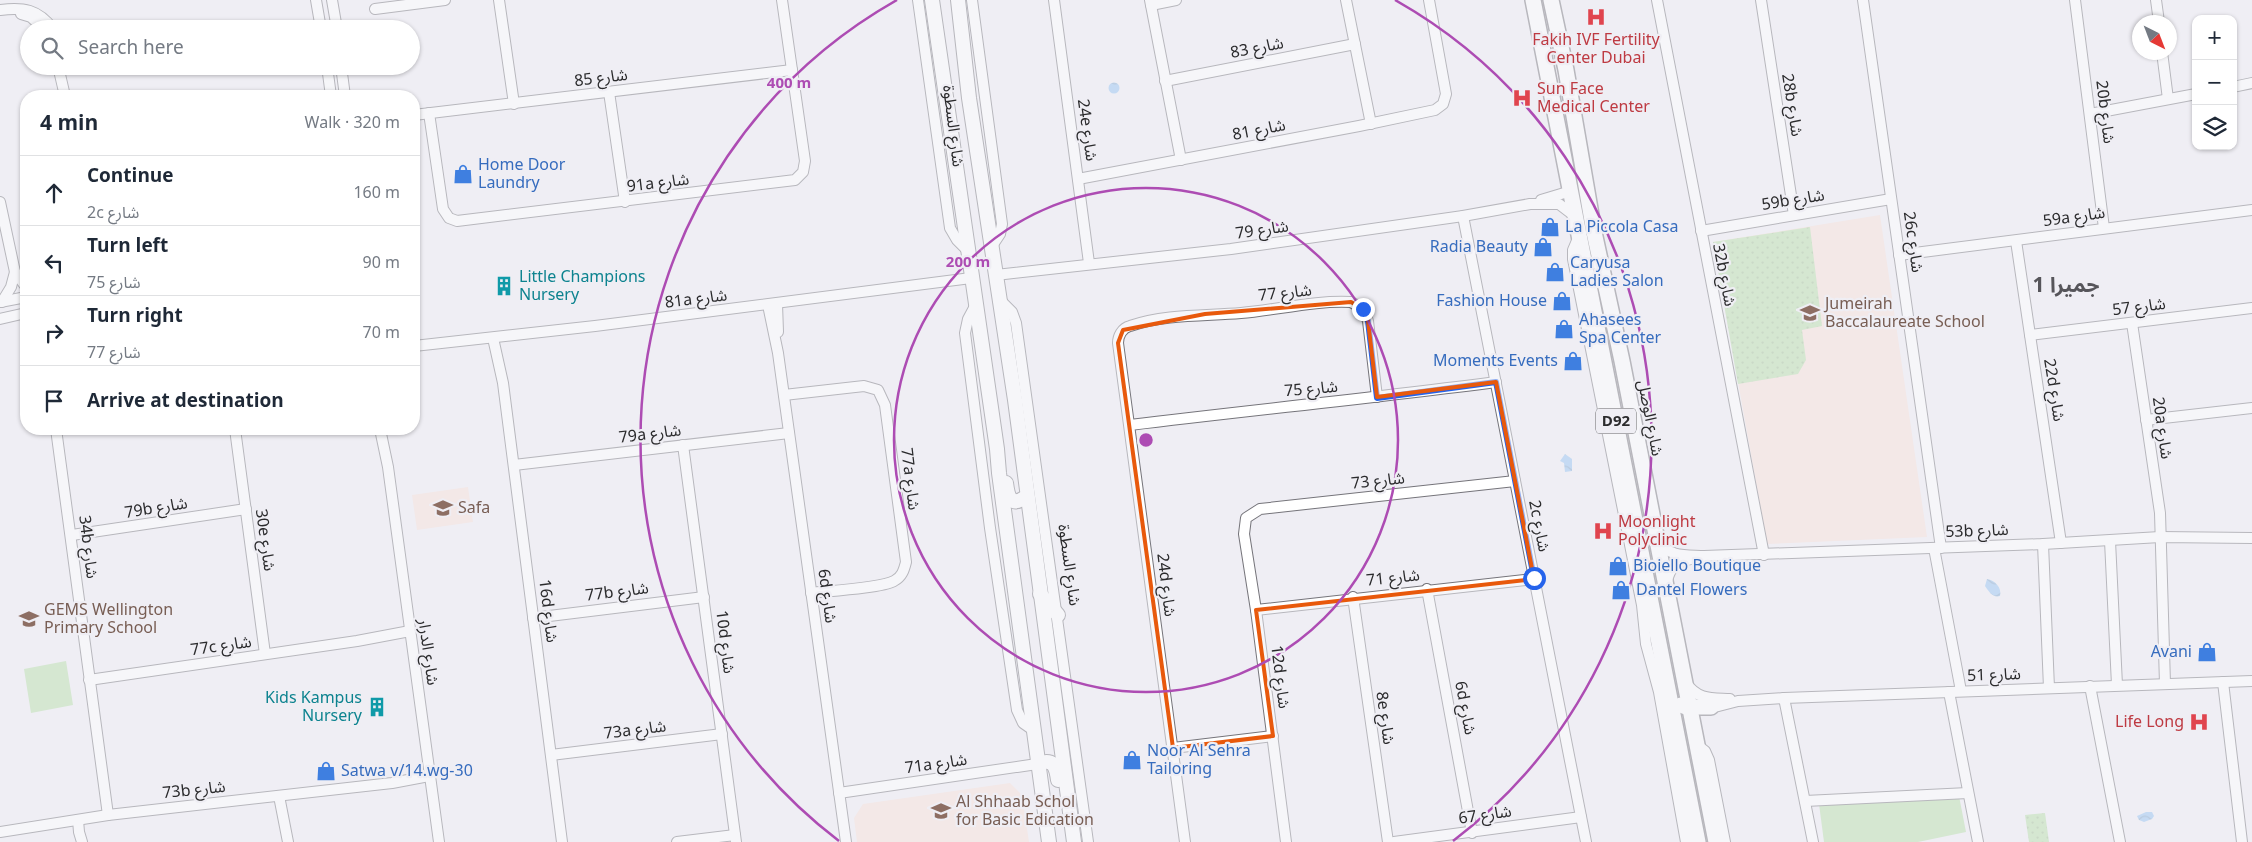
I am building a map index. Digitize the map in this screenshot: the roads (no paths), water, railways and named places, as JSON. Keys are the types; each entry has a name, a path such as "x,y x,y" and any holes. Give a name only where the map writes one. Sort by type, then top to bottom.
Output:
{"main road":[{"name":"شارع السطوة","path":"932,0 997,449 1049,842"},
{"name":"شارع السطوة","path":"958,0 1074,842"},
{"name":"شارع الوصل","path":"1533,0 1576,218 1587,234 1622,361 1716,842"},
{"name":"شارع الوصل","path":"1550,0 1566,70 1587,234 1646,576 1698,842"},
{"path":"941,63 949,61 958,64 963,86 970,98"},
{"path":"1571,191 1576,190 1580,193 1588,222 1587,234"},
{"path":"997,449 1003,463 1008,497 1016,502 1027,496"},
{"path":"1646,576 1658,604 1678,702 1682,706 1711,707"},
{"path":"1040,594 1058,615"},
{"path":"1038,764 1049,761 1056,765 1060,790 1069,803"}],"street":[{"path":"316,0 320,20"},
{"path":"332,0 335,20"},
{"path":"375,9 445,0"},
{"path":"499,0 514,104"},
{"name":"91a شارع","path":"429,113 442,209 446,216 460,222 789,182 799,177 805,167 805,161 782,0"},
{"name":"شارع السطوة","path":"918,0 950,228 957,240 968,251"},
{"path":"972,0 1002,224 1000,234 992,246"},
{"name":"24e شارع","path":"1054,0 1089,263"},
{"path":"1176,0 1150,2 1181,160"},
{"path":"1346,0 1371,124"},
{"name":"شارع 81","path":"1078,180 1431,111 1443,104 1446,88 1430,0"},
{"name":"32b شارع","path":"1657,0 1764,555"},
{"name":"28b شارع","path":"1760,0 1794,215"},
{"name":"26c شارع","path":"1864,0 1900,255 1938,548 1961,691"},
{"name":"20b شارع","path":"2075,0 2104,228"},
{"path":"2156,0 2158,15"},
{"path":"0,10 29,10 41,15 45,20"},
{"path":"0,15 22,14 34,20"},
{"name":"شارع 83","path":"1165,81 1355,44"},
{"path":"2163,60 2168,99"},
{"name":"شارع 85","path":"420,114 792,70"},
{"path":"61,75 64,90"},
{"path":"328,75 330,90"},
{"path":"343,75 344,90"},
{"path":"2237,86 2252,83"},
{"path":"610,92 624,202"},
{"path":"2090,114 2192,95"},
{"name":"شارع 79","path":"996,275 1089,263 1231,249 1463,216 1530,204 1571,191"},
{"name":"59b شارع","path":"1701,231 1891,199"},
{"path":"0,202 15,272 20,279"},
{"name":"شارع 79","path":"1530,204 1559,204 1576,218"},
{"name":"59a شارع","path":"1900,255 2252,210"},
{"name":"2c شارع","path":"1463,216 1586,842"},
{"path":"1587,234 1573,250 1573,259 1642,605 1646,644 1659,692 1686,842"},
{"name":"22d شارع","path":"2016,241 2061,543"},
{"path":"1,302 11,288 15,272"},
{"name":"81a شارع","path":"420,347 772,305 972,278"},
{"path":"1,302 20,299"},
{"name":"شارع السطوة","path":"1000,300 1012,312 1016,323 1088,842"},
{"name":"شارع 77","path":"1121,333 1130,326 1205,314 1240,313 1351,302 1363,309 1368,321 1377,398"},
{"name":"6d شارع","path":"772,305 846,842"},
{"name":"شارع السطوة","path":"975,306 968,319 965,333 990,528 1017,710 1023,723 1033,730"},
{"name":"شارع 57","path":"2030,335 2252,308"},
{"path":"0,319 20,314"},
{"name":"20a شارع","path":"2132,323 2160,513 2165,684"},
{"name":"24d شارع","path":"1121,333 1118,343 1185,842"},
{"name":"16d شارع","path":"497,338 504,369 503,383 562,842"},
{"name":"شارع 75","path":"1130,425 1377,398 1496,382"},
{"name":"77a شارع","path":"784,395 864,386 872,387 882,394 887,416 906,562 905,569 901,576 888,584 811,593"},
{"path":"2146,420 2252,408"},
{"name":"79a شارع","path":"514,465 789,433"},
{"name":"34b شارع","path":"57,435 72,536 104,789 105,815"},
{"name":"30e شارع","path":"236,435 265,654"},
{"name":"شارع الدرار","path":"381,435 388,467"},
{"name":"شارع الدرار","path":"385,435 410,635 439,842"},
{"name":"10d شارع","path":"683,445 735,838"},
{"name":"شارع 73","path":"1246,518 1260,508 1515,481"},
{"name":"79b شارع","path":"72,536 246,509"},
{"name":"12d شارع","path":"1246,518 1243,528 1256,610 1286,842"},
{"name":"53b شارع","path":"1654,532 1662,547 1668,552 1679,555 1704,556 2160,538 2252,538"},
{"path":"2110,541 2117,685"},
{"path":"2043,544 2049,688"},
{"name":"53b شارع","path":"1666,586 1670,571 1675,564 1704,556"},
{"name":"شارع 71","path":"1256,610 1534,578"},
{"name":"6d شارع","path":"1428,589 1472,833"},
{"name":"77b شارع","path":"533,618 704,596"},
{"name":"8e شارع","path":"1353,598 1388,842"},
{"name":"77c شارع","path":"90,680 410,635"},
{"name":"شارع 51","path":"1684,680 1692,691 1700,696 1738,700 2252,681"},
{"path":"2223,682 2242,842"},
{"path":"2090,686 2120,842"},
{"path":"1949,692 1978,842"},
{"path":"1784,698 1813,842"},
{"name":"شارع 51","path":"1711,707 1738,700"},
{"path":"1693,726 1700,715 1711,707"},
{"name":"73a شارع","path":"551,755 722,734"},
{"path":"1173,748 1273,736"},
{"path":"1696,744 1705,751 1709,760 1725,842"},
{"name":"71a شارع","path":"839,793 1038,764"},
{"name":"73b شارع","path":"0,832 105,815 430,780"},
{"path":"1805,801 1968,792"},
{"path":"283,795 289,826 288,841"},
{"name":"شارع 67","path":"1394,842 1581,817"},
{"path":"78,820 82,842"},
{"path":"677,842 735,838"}],"water":[{"path":"1114,82 1120,88 1114,94 1108,88"},
{"path":"1565,454 1572,459 1572,471 1565,472 1564,463 1560,461"},
{"path":"1987,579 1997,585 2000,590 2000,596 1993,595 1988,590 1985,586"},
{"path":"2146,812 2152,812 2154,816 2152,819 2144,822 2139,820 2137,816"}],"place":[{"name":"Fakih IVF Fertility Center Dubai","path":"1596,17"},
{"name":"Sun Face Medical Center","path":"1522,98"},
{"name":"Home Door Laundry","path":"463,174"},
{"name":"La Piccola Casa","path":"1550,227"},
{"name":"Radia Beauty","path":"1543,247"},
{"name":"Caryusa Ladies Salon","path":"1555,272"},
{"name":"Little Champions Nursery","path":"504,286"},
{"name":"Fashion House","path":"1562,301"},
{"name":"Jumeirah Baccalaureate School","path":"1810,313"},
{"name":"Ahasees Spa Center","path":"1564,329"},
{"name":"Moments Events","path":"1573,361"},
{"name":"Safa","path":"443,508"},
{"name":"Moonlight Polyclinic","path":"1603,531"},
{"name":"Bioiello Boutique","path":"1618,566"},
{"name":"Dantel Flowers","path":"1621,590"},
{"name":"GEMS Wellington Primary School","path":"29,619"},
{"name":"Avani","path":"2207,652"},
{"name":"Kids Kampus Nursery","path":"377,707"},
{"name":"Life Long","path":"2199,722"},
{"name":"Noor Al Sehra Tailoring","path":"1132,760"},
{"name":"Satwa v/14.wg-30","path":"326,771"},
{"name":"Al Shhaab Schol for Basic Edication","path":"941,811"}],"district":[{"name":"جميرا 1","path":"2066,285"}]}
